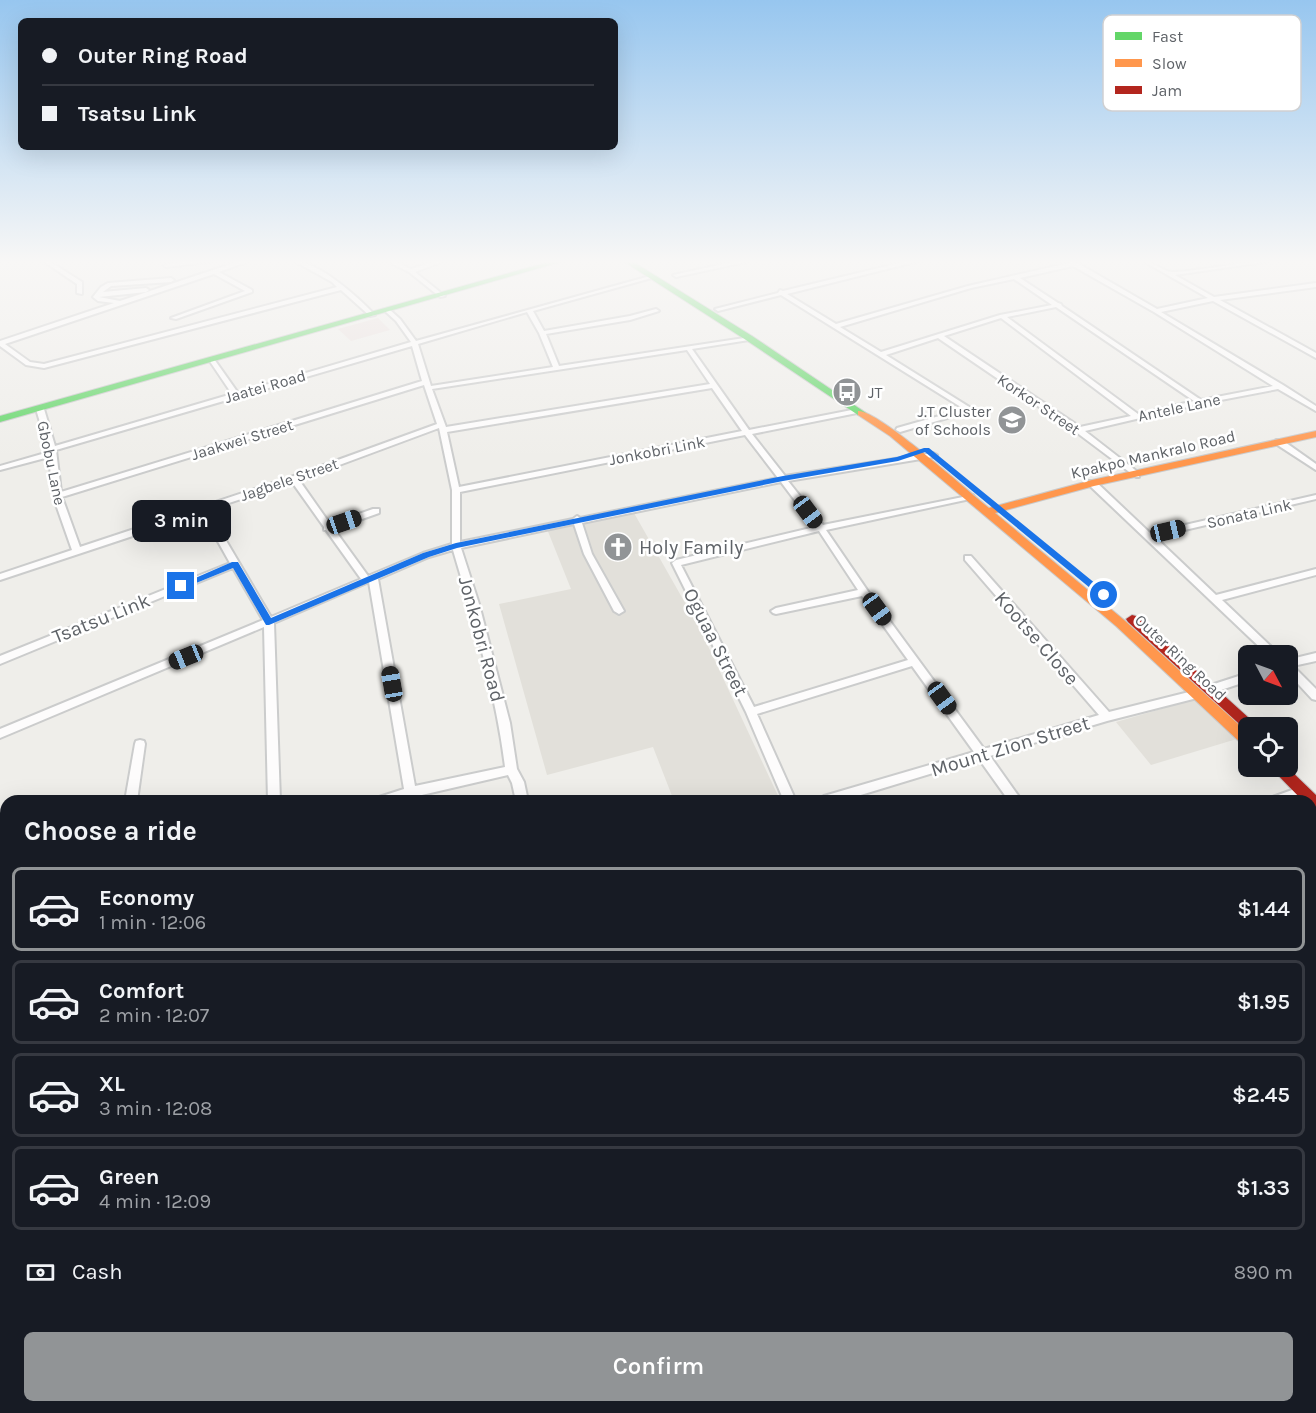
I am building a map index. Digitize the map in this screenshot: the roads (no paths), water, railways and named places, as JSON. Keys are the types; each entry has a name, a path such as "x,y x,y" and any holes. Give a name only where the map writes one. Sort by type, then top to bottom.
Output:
{"main road":[{"path":"0,419 330,327"},
{"name":"Outer Ring Road","path":"731,327 924,454 1212,688 1242,717"},
{"name":"Outer Ring Road","path":"745,327 900,430 970,497 992,510 1238,732"},
{"name":"Kpakpo Mankralo Road","path":"992,510 1092,483 1316,434"},
{"path":"1298,775 1309,789"},
{"path":"1292,777 1309,789"}],"street":[{"path":"0,343 48,327"},
{"path":"0,343 28,364 44,366 193,327"},
{"name":"Jonkobri Road","path":"401,327 415,344 442,427 456,490 456,546 474,604 505,723 512,770 521,795"},
{"name":"Jaatei Road","path":"0,468 235,394 472,327"},
{"path":"539,327 556,366"},
{"path":"542,333 578,327"},
{"path":"837,327 969,410 900,430"},
{"path":"882,354 968,327"},
{"path":"1017,327 1136,416"},
{"path":"1091,327 1200,402"},
{"path":"1183,327 1316,409"},
{"path":"1264,327 1316,356"},
{"name":"Korkor Street","path":"939,336 1078,430 1136,475"},
{"name":"Jaakwei Street","path":"57,496 427,385 748,338"},
{"path":"688,347 747,433 821,528 864,592 1012,795"},
{"path":"212,360 235,394"},
{"name":"Jagbele Street","path":"0,577 442,427 715,385"},
{"name":"Antele Lane","path":"1078,430 1281,386"},
{"name":"Gbobu Lane","path":"40,409 52,451 57,496 77,551"},
{"name":"Jonkobri Link","path":"456,490 857,411"},
{"path":"1279,442 1316,468"},
{"path":"0,734 426,555 577,519 783,478 924,454"},
{"path":"294,479 327,528 370,579 410,792"},
{"path":"1092,483 1265,645"},
{"name":"Oguaa Street","path":"787,795 751,712 676,562 821,528 970,497"},
{"name":"Sonata Link","path":"1147,536 1316,497"},
{"path":"203,508 269,622 274,795"},
{"path":"327,528 376,511"},
{"path":"577,519 588,554 619,611"},
{"name":"Kootse Close","path":"968,558 1107,717"},
{"name":"Tsatsu Link","path":"0,660 235,564"},
{"path":"1216,598 1316,572"},
{"path":"776,611 864,592"},
{"path":"1298,662 1316,657"},
{"path":"751,712 915,661"},
{"path":"1298,677 1316,696"},
{"path":"1212,688 1238,680"},
{"name":"Mount Zion Street","path":"844,795 1107,717 1197,694"},
{"path":"132,795 140,744"},
{"path":"400,795 512,770"},
{"path":"1292,795 1309,789"}],"place":[{"name":"JT","path":"847,392"},
{"name":"J.T Cluster of Schools","path":"1012,420"},
{"name":"Holy Family","path":"618,547"}]}
